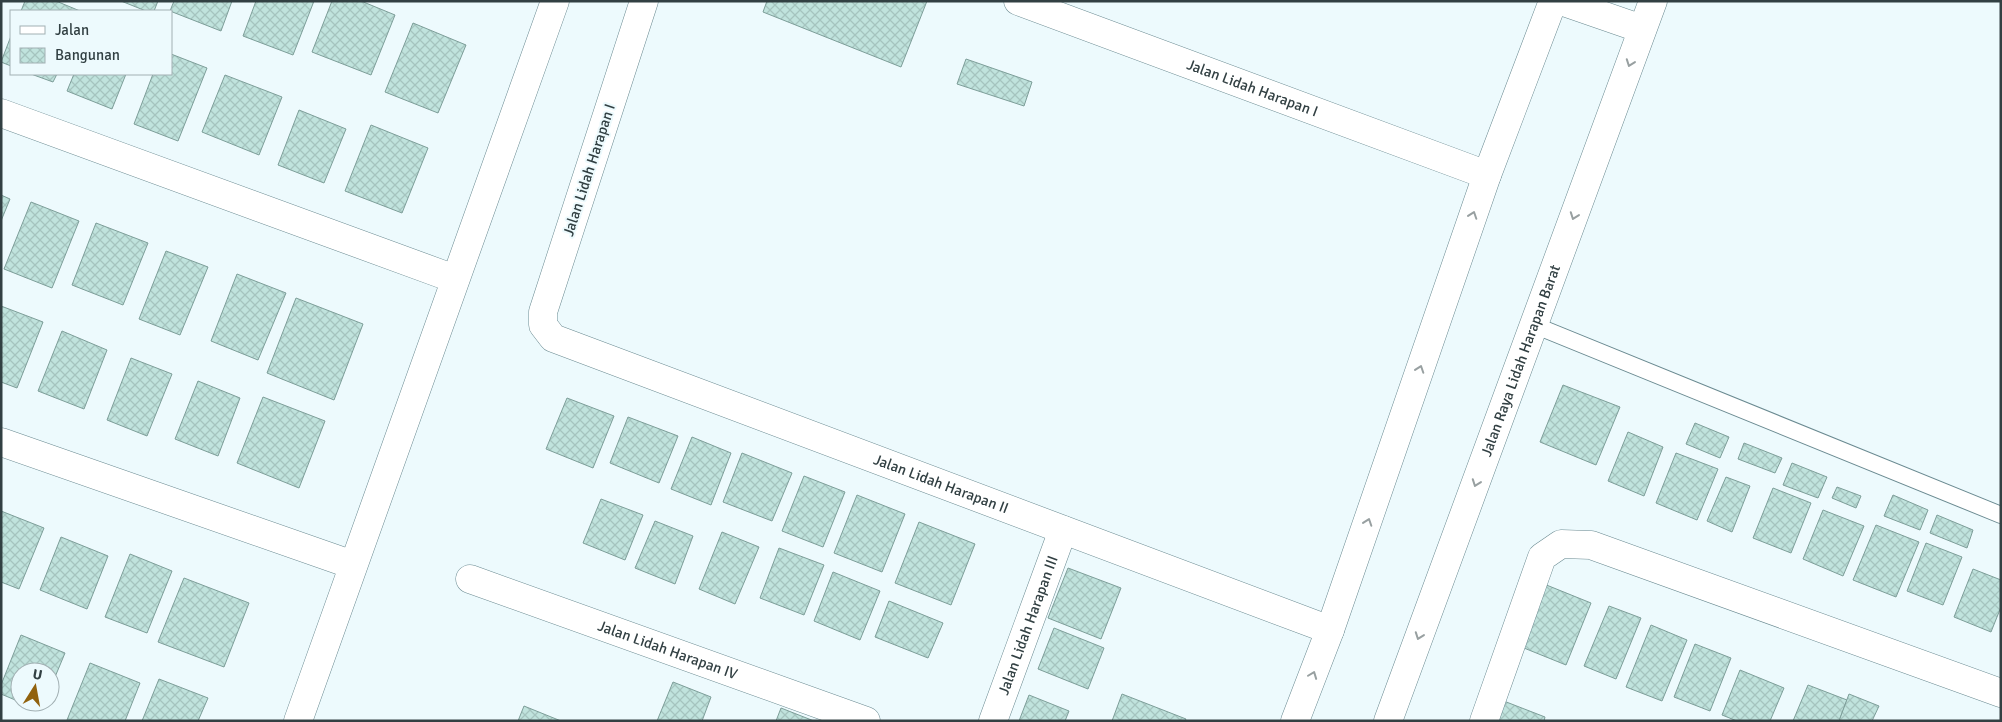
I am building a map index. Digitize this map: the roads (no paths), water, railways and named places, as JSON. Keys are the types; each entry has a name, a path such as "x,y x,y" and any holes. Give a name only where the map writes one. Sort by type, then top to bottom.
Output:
{"street":[{"path":"298,721 555,1"},
{"name":"Jalan Lidah Harapan I","path":"553,338 543,325 544,312 644,1"},
{"name":"Jalan Lidah Harapan I","path":"1018,1 1487,175"},
{"path":"1295,721 1330,630 1487,175 1553,1"},
{"path":"1561,1 1642,29"},
{"name":"Jalan Raya Lidah Harapan Barat","path":"1388,721 1653,1"},
{"path":"1,113 455,280"},
{"name":"Jalan Lidah Harapan II","path":"553,338 1330,630"},
{"path":"1,442 354,565"},
{"name":"Jalan Lidah Harapan III","path":"994,721 1063,530"},
{"path":"1484,721 1542,557 1561,544 1591,545 2001,693"},
{"name":"Jalan Lidah Harapan IV","path":"470,579 866,721"}],"lane":[{"path":"1534,325 2001,515"}]}
